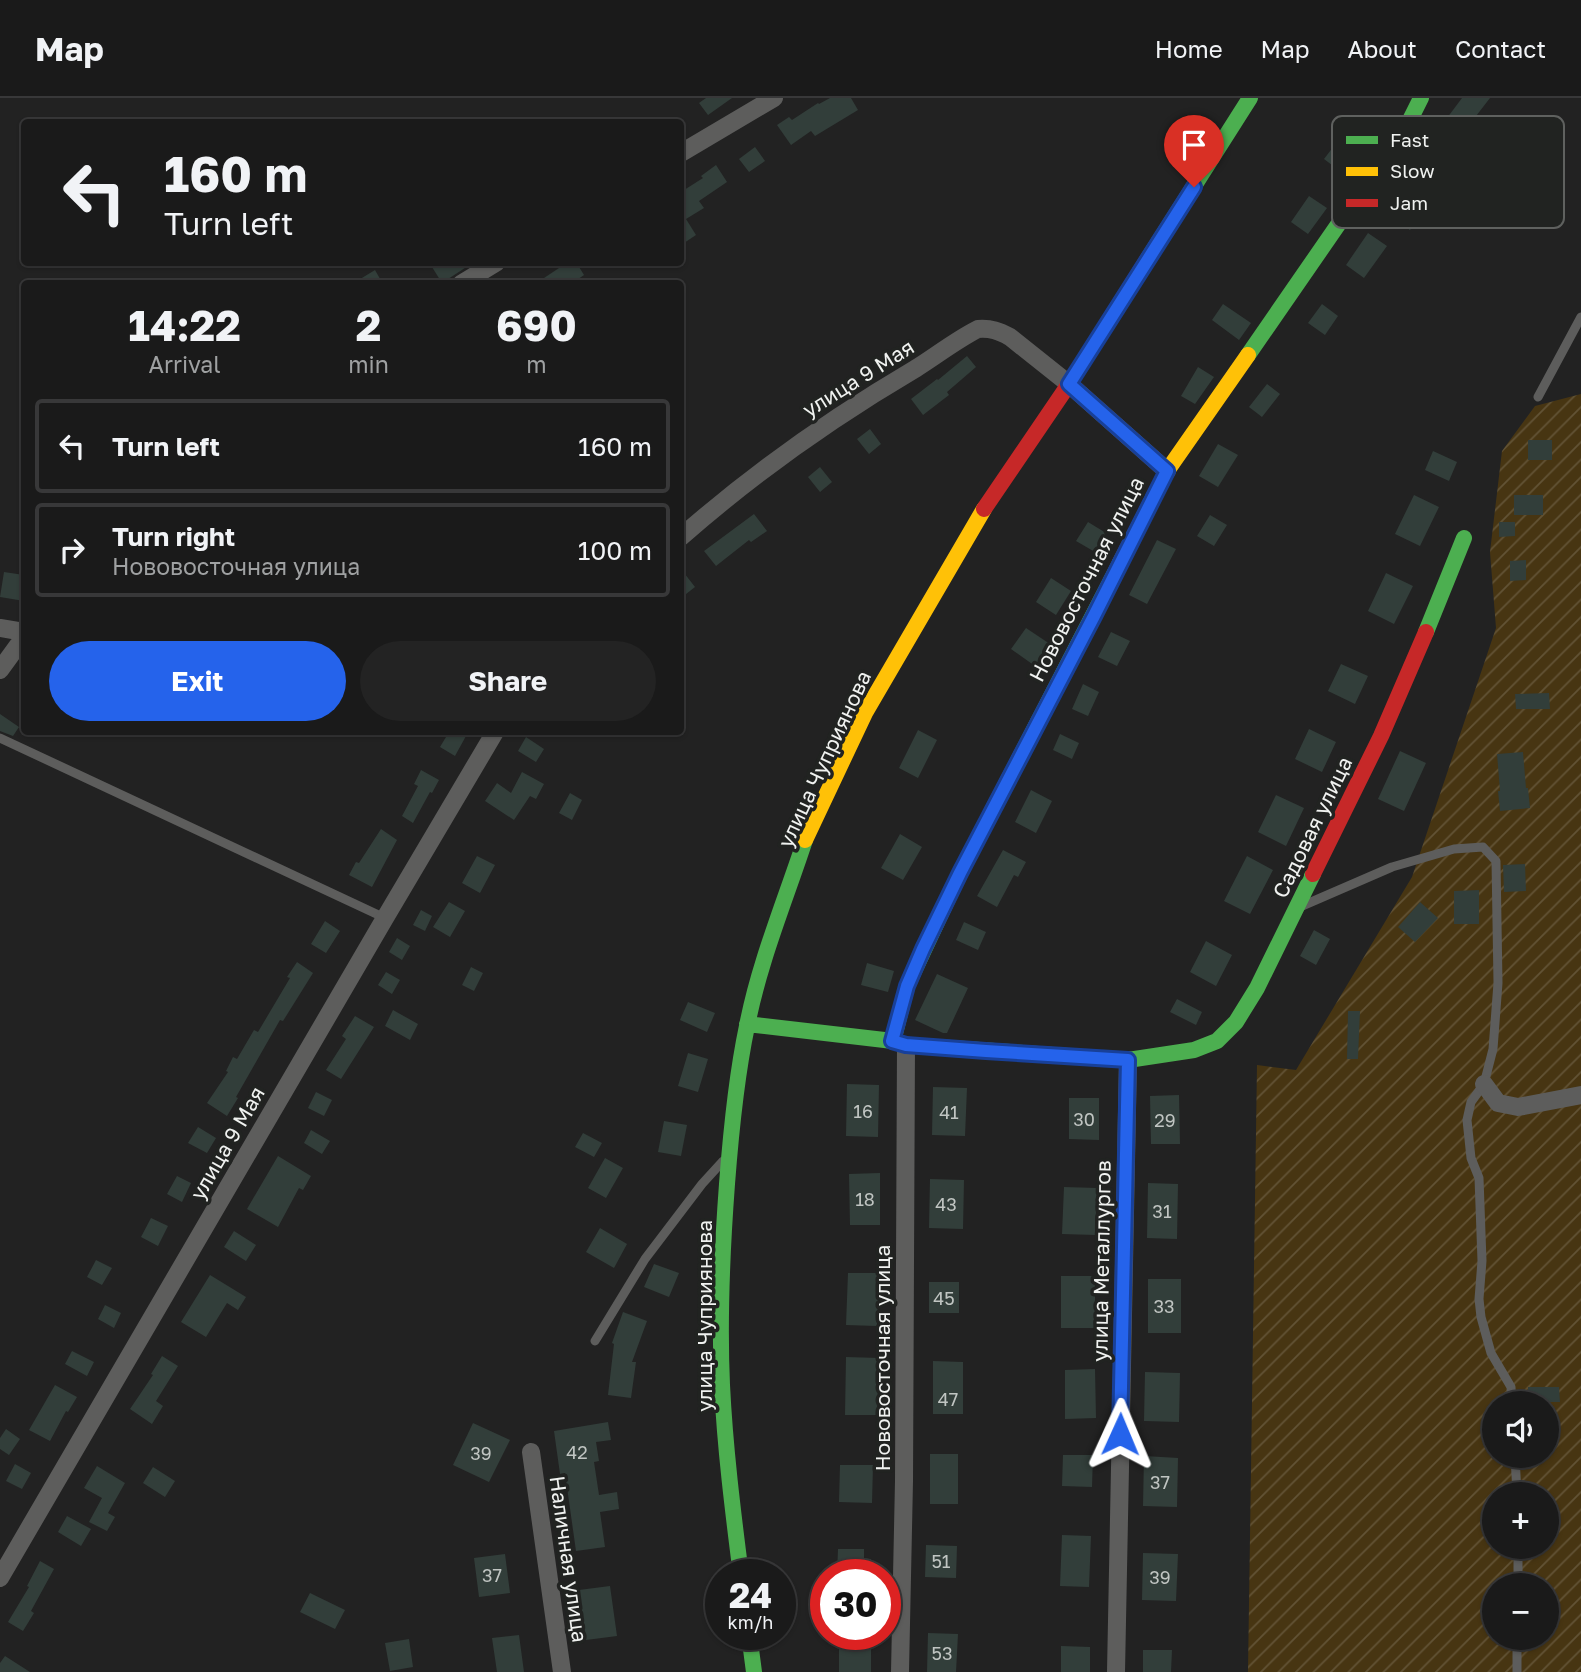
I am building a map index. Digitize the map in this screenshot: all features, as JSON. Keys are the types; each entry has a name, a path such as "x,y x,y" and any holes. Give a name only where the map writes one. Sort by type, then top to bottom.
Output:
{"street":[{"path":"684,151 774,98"},
{"name":"улица Чуприянова","path":"739,1559 722,1385 722,1250 729,1154 737,1079 747,1024 761,971 806,838 865,713 989,500 1069,384 1250,98"},
{"name":"Нововосточная улица","path":"1412,116 1421,98"},
{"name":"Нововосточная улица","path":"900,1672 904,1481 899,1043 907,986 960,873 1167,471 1335,228"},
{"path":"468,280 490,266"},
{"name":"улица 9 Мая","path":"684,534 741,485 793,446 978,329 1000,331 1069,384 1167,471"},
{"name":"Садовая улица","path":"747,1024 899,1043 1128,1060 1194,1050 1217,1041 1236,1022 1257,988 1381,736 1464,538"},
{"path":"0,628 21,632"},
{"path":"0,670 21,641"},
{"name":"улица 9 Мая","path":"0,1578 493,735"},
{"name":"улица Металлургов","path":"1116,1672 1128,1060"},
{"path":"1484,1084 1498,1103 1518,1107 1581,1095"},
{"name":"Наличная улица","path":"531,1452 562,1672"},
{"path":"751,1650 754,1672"}],"lane":[{"path":"1538,397 1581,317"},
{"path":"0,738 385,918"},
{"path":"1294,910 1392,867 1454,849 1483,847 1496,861 1498,983 1493,1049 1484,1084 1471,1102 1467,1120 1471,1158 1479,1178 1482,1261 1479,1298 1485,1335 1491,1353 1511,1391"},
{"path":"595,1341 645,1259 702,1184 729,1154"},
{"path":"1517,1650 1517,1672"}],"shaded area":[{"path":"1581,394 1581,1672 1248,1672 1257,1065 1296,1070 1412,877 1496,628 1490,552 1502,451 1535,406"}],"building":[{"path":"706,98 732,98 708,115 699,103"},
{"path":"830,98 851,98 858,110 815,136 811,131 791,145 777,125 789,117 792,120"},
{"path":"1462,98 1490,98 1476,116 1448,116"},
{"path":"755,147 765,161 749,172 739,159"},
{"path":"1332,149 1332,165 1324,159"},
{"path":"716,165 727,182 699,201 704,208 686,219 696,235 684,243 684,190 703,178 701,176"},
{"path":"1309,196 1327,208 1308,234 1291,222"},
{"path":"1368,233 1387,246 1364,278 1346,265"},
{"path":"468,266 447,280 440,280 432,267"},
{"path":"562,266 578,266 584,275 577,280 541,280"},
{"path":"375,270 381,280 359,280"},
{"path":"1223,304 1251,323 1239,340 1212,320"},
{"path":"1322,304 1338,316 1325,335 1308,323"},
{"path":"967,356 976,367 947,392 949,395 923,415 911,399"},
{"path":"1198,367 1214,377 1195,404 1181,396"},
{"path":"1267,384 1280,394 1262,417 1249,407"},
{"path":"870,429 881,444 869,454 857,439"},
{"path":"1528,440 1552,440 1552,460 1528,460"},
{"path":"1218,444 1238,455 1218,487 1199,476"},
{"path":"1433,451 1457,462 1449,481 1425,470"},
{"path":"820,467 832,482 820,492 808,477"},
{"path":"1414,495 1439,507 1420,546 1395,534"},
{"path":"1514,495 1543,495 1543,515 1514,515"},
{"path":"754,514 767,531 751,542 749,540 716,566 704,551"},
{"path":"1210,515 1227,525 1214,546 1197,536"},
{"path":"1088,522 1106,533 1095,552 1076,541"},
{"path":"1499,522 1515,522 1515,536 1499,537"},
{"path":"1157,540 1176,549 1147,604 1129,595"},
{"path":"1526,560 1526,580 1510,581 1510,561"},
{"path":"4,572 21,575 21,600 0,597"},
{"path":"684,573 695,587 684,596"},
{"path":"1386,573 1413,586 1394,624 1368,611"},
{"path":"1051,578 1071,591 1056,615 1036,602"},
{"path":"1026,628 1050,644 1035,666 1011,649"},
{"path":"1111,632 1130,641 1117,666 1098,657"},
{"path":"1341,664 1368,676 1355,704 1328,691"},
{"path":"1083,684 1099,692 1088,716 1072,709"},
{"path":"1549,693 1550,709 1516,709 1515,694"},
{"path":"0,714 19,727 13,736 0,731"},
{"path":"1309,729 1336,742 1322,772 1295,759"},
{"path":"918,730 937,740 918,778 899,768"},
{"path":"1060,734 1079,743 1072,759 1053,750"},
{"path":"447,735 466,736 455,756 440,747"},
{"path":"526,737 544,749 536,762 518,751"},
{"path":"1400,751 1426,763 1404,811 1378,799"},
{"path":"1523,752 1530,808 1500,811 1497,754"},
{"path":"421,770 439,780 413,823 402,816 418,786 414,784"},
{"path":"522,772 544,784 536,799 530,796 514,820 485,801 497,783 511,793"},
{"path":"1031,790 1052,801 1036,833 1015,822"},
{"path":"570,793 582,800 572,820 559,813"},
{"path":"1276,795 1304,808 1286,846 1258,832"},
{"path":"381,829 397,840 372,887 349,875"},
{"path":"900,834 922,847 903,880 881,868"},
{"path":"1003,850 1026,862 1018,877 1014,875 997,907 977,896"},
{"path":"477,856 495,865 480,893 462,883"},
{"path":"1247,856 1273,870 1250,914 1224,901"},
{"path":"1525,864 1526,891 1504,892 1503,865"},
{"path":"1479,890 1479,924 1454,924 1454,891"},
{"path":"449,902 465,911 450,937 433,927"},
{"path":"1420,902 1438,918 1415,942 1398,927"},
{"path":"421,910 432,916 425,931 413,925"},
{"path":"325,921 340,931 326,953 311,944"},
{"path":"964,922 986,932 978,950 956,940"},
{"path":"1314,930 1330,939 1316,965 1300,956"},
{"path":"397,938 410,946 402,960 389,952"},
{"path":"1206,941 1232,955 1216,986 1190,972"},
{"path":"297,962 313,973 283,1021 280,1020 227,1116 207,1103 228,1072 226,1071 233,1057 237,1059 254,1030 258,1032"},
{"path":"867,963 894,971 888,992 861,985"},
{"path":"471,967 483,973 474,991 462,985"},
{"path":"386,972 400,980 392,994 378,985"},
{"path":"937,974 968,988 947,1033 915,1020"},
{"path":"1177,999 1202,1012 1196,1025 1170,1012"},
{"path":"688,1002 715,1013 707,1032 680,1020"},
{"path":"393,1010 418,1024 410,1040 385,1026"},
{"path":"1348,1011 1360,1011 1358,1059 1347,1059"},
{"path":"355,1016 374,1027 341,1079 326,1070 346,1039 342,1036"},
{"path":"688,1053 708,1059 698,1092 678,1086"},
{"path":"847,1084 879,1085 878,1137 846,1136"},
{"path":"933,1087 967,1088 965,1136 932,1135"},
{"path":"316,1092 332,1100 324,1116 308,1108"},
{"path":"1179,1095 1180,1144 1151,1144 1150,1096"},
{"path":"1069,1098 1099,1098 1099,1140 1069,1139"},
{"path":"664,1121 687,1125 681,1156 658,1152"},
{"path":"198,1127 216,1138 207,1153 188,1143"},
{"path":"311,1130 330,1141 322,1154 304,1143"},
{"path":"583,1133 602,1143 594,1157 575,1147"},
{"path":"278,1156 311,1176 303,1190 299,1188 278,1227 247,1209"},
{"path":"605,1158 623,1168 606,1198 588,1188"},
{"path":"880,1173 880,1225 850,1225 849,1174"},
{"path":"177,1176 191,1183 182,1202 167,1194"},
{"path":"930,1179 964,1180 963,1229 929,1228"},
{"path":"1148,1183 1178,1184 1177,1239 1147,1238"},
{"path":"1064,1187 1097,1188 1095,1235 1062,1234"},
{"path":"151,1218 168,1226 158,1246 141,1237"},
{"path":"600,1228 627,1244 614,1268 586,1252"},
{"path":"234,1231 256,1245 246,1261 224,1247"},
{"path":"96,1260 112,1268 102,1285 87,1277"},
{"path":"654,1264 679,1273 669,1297 644,1287"},
{"path":"848,1273 879,1273 877,1326 846,1325"},
{"path":"210,1275 246,1297 238,1310 227,1303 206,1337 181,1322"},
{"path":"1061,1276 1095,1276 1095,1328 1061,1328"},
{"path":"1148,1279 1181,1279 1181,1333 1148,1333"},
{"path":"929,1282 959,1282 959,1313 929,1313"},
{"path":"105,1305 121,1313 114,1328 98,1319"},
{"path":"623,1312 647,1321 632,1362 636,1362 631,1398 608,1395 612,1343"},
{"path":"72,1351 94,1362 87,1376 65,1364"},
{"path":"162,1356 178,1366 156,1401 163,1406 152,1424 130,1409 153,1375 151,1374"},
{"path":"846,1357 879,1358 877,1415 845,1415"},
{"path":"933,1361 963,1362 963,1414 933,1414"},
{"path":"1095,1369 1096,1418 1065,1419 1065,1370"},
{"path":"1145,1372 1180,1373 1179,1422 1144,1421"},
{"path":"55,1385 77,1397 50,1441 29,1430"},
{"path":"1528,1387 1559,1387 1560,1402 1559,1391 1528,1391"},
{"path":"608,1422 611,1440 596,1442 599,1461 594,1462 599,1495 617,1492 619,1509 600,1512 605,1547 576,1551 565,1473 560,1474 554,1431"},
{"path":"473,1423 510,1440 489,1482 453,1465"},
{"path":"6,1429 20,1439 9,1455 0,1449 0,1438"},
{"path":"930,1454 958,1454 958,1504 930,1504"},
{"path":"1063,1455 1093,1455 1092,1487 1062,1486"},
{"path":"1144,1456 1178,1458 1177,1507 1143,1506"},
{"path":"15,1464 31,1473 22,1489 6,1481"},
{"path":"840,1465 873,1465 872,1503 839,1502"},
{"path":"97,1466 125,1483 108,1513 115,1517 107,1531 89,1522 102,1498 84,1488"},
{"path":"153,1467 175,1481 165,1497 143,1483"},
{"path":"67,1516 91,1529 81,1546 58,1532"},
{"path":"1062,1535 1091,1536 1089,1587 1060,1586"},
{"path":"926,1545 957,1546 956,1578 925,1577"},
{"path":"838,1549 864,1549 864,1558 871,1559 838,1559"},
{"path":"1143,1553 1178,1554 1176,1601 1142,1600"},
{"path":"505,1554 510,1593 479,1597 474,1558"},
{"path":"40,1561 54,1569 23,1631 8,1622 29,1587 27,1586"},
{"path":"610,1586 617,1636 586,1640 579,1590"},
{"path":"310,1593 345,1610 335,1629 300,1612"},
{"path":"928,1633 958,1634 956,1672 927,1672"},
{"path":"519,1635 524,1672 497,1672 492,1638"},
{"path":"409,1639 413,1667 390,1671 385,1643"},
{"path":"1061,1646 1090,1647 1090,1672 1061,1672"},
{"path":"839,1650 871,1650 871,1672 839,1672"},
{"path":"1143,1650 1172,1650 1171,1672 1143,1672"},
{"path":"5,1656 30,1672 0,1672 0,1663"}],"traffic: fast":[{"path":"1147,260 1250,98"},
{"path":"1412,116 1421,98"},
{"path":"1248,355 1336,228"},
{"path":"1426,632 1464,538"},
{"path":"893,1041 907,986 960,873 1120,563"},
{"path":"739,1559 727,1456 721,1360 722,1259 730,1144 740,1065 752,1002 805,840"},
{"path":"747,1024 893,1041 906,1045 1128,1060 1194,1050 1217,1041 1236,1022 1257,988 1313,874"},
{"path":"751,1650 754,1672"}],"traffic: slow":[{"path":"1120,563 1167,471 1248,355"},
{"path":"805,840 865,713 984,509"}],"traffic: jam":[{"path":"984,509 1069,384 1147,260"},
{"path":"1313,874 1381,736 1426,632"}],"route":[{"path":"1120,1434 1128,1060 906,1045 892,1041 907,986 923,949 1167,471 1069,384 1194,187"}]}
